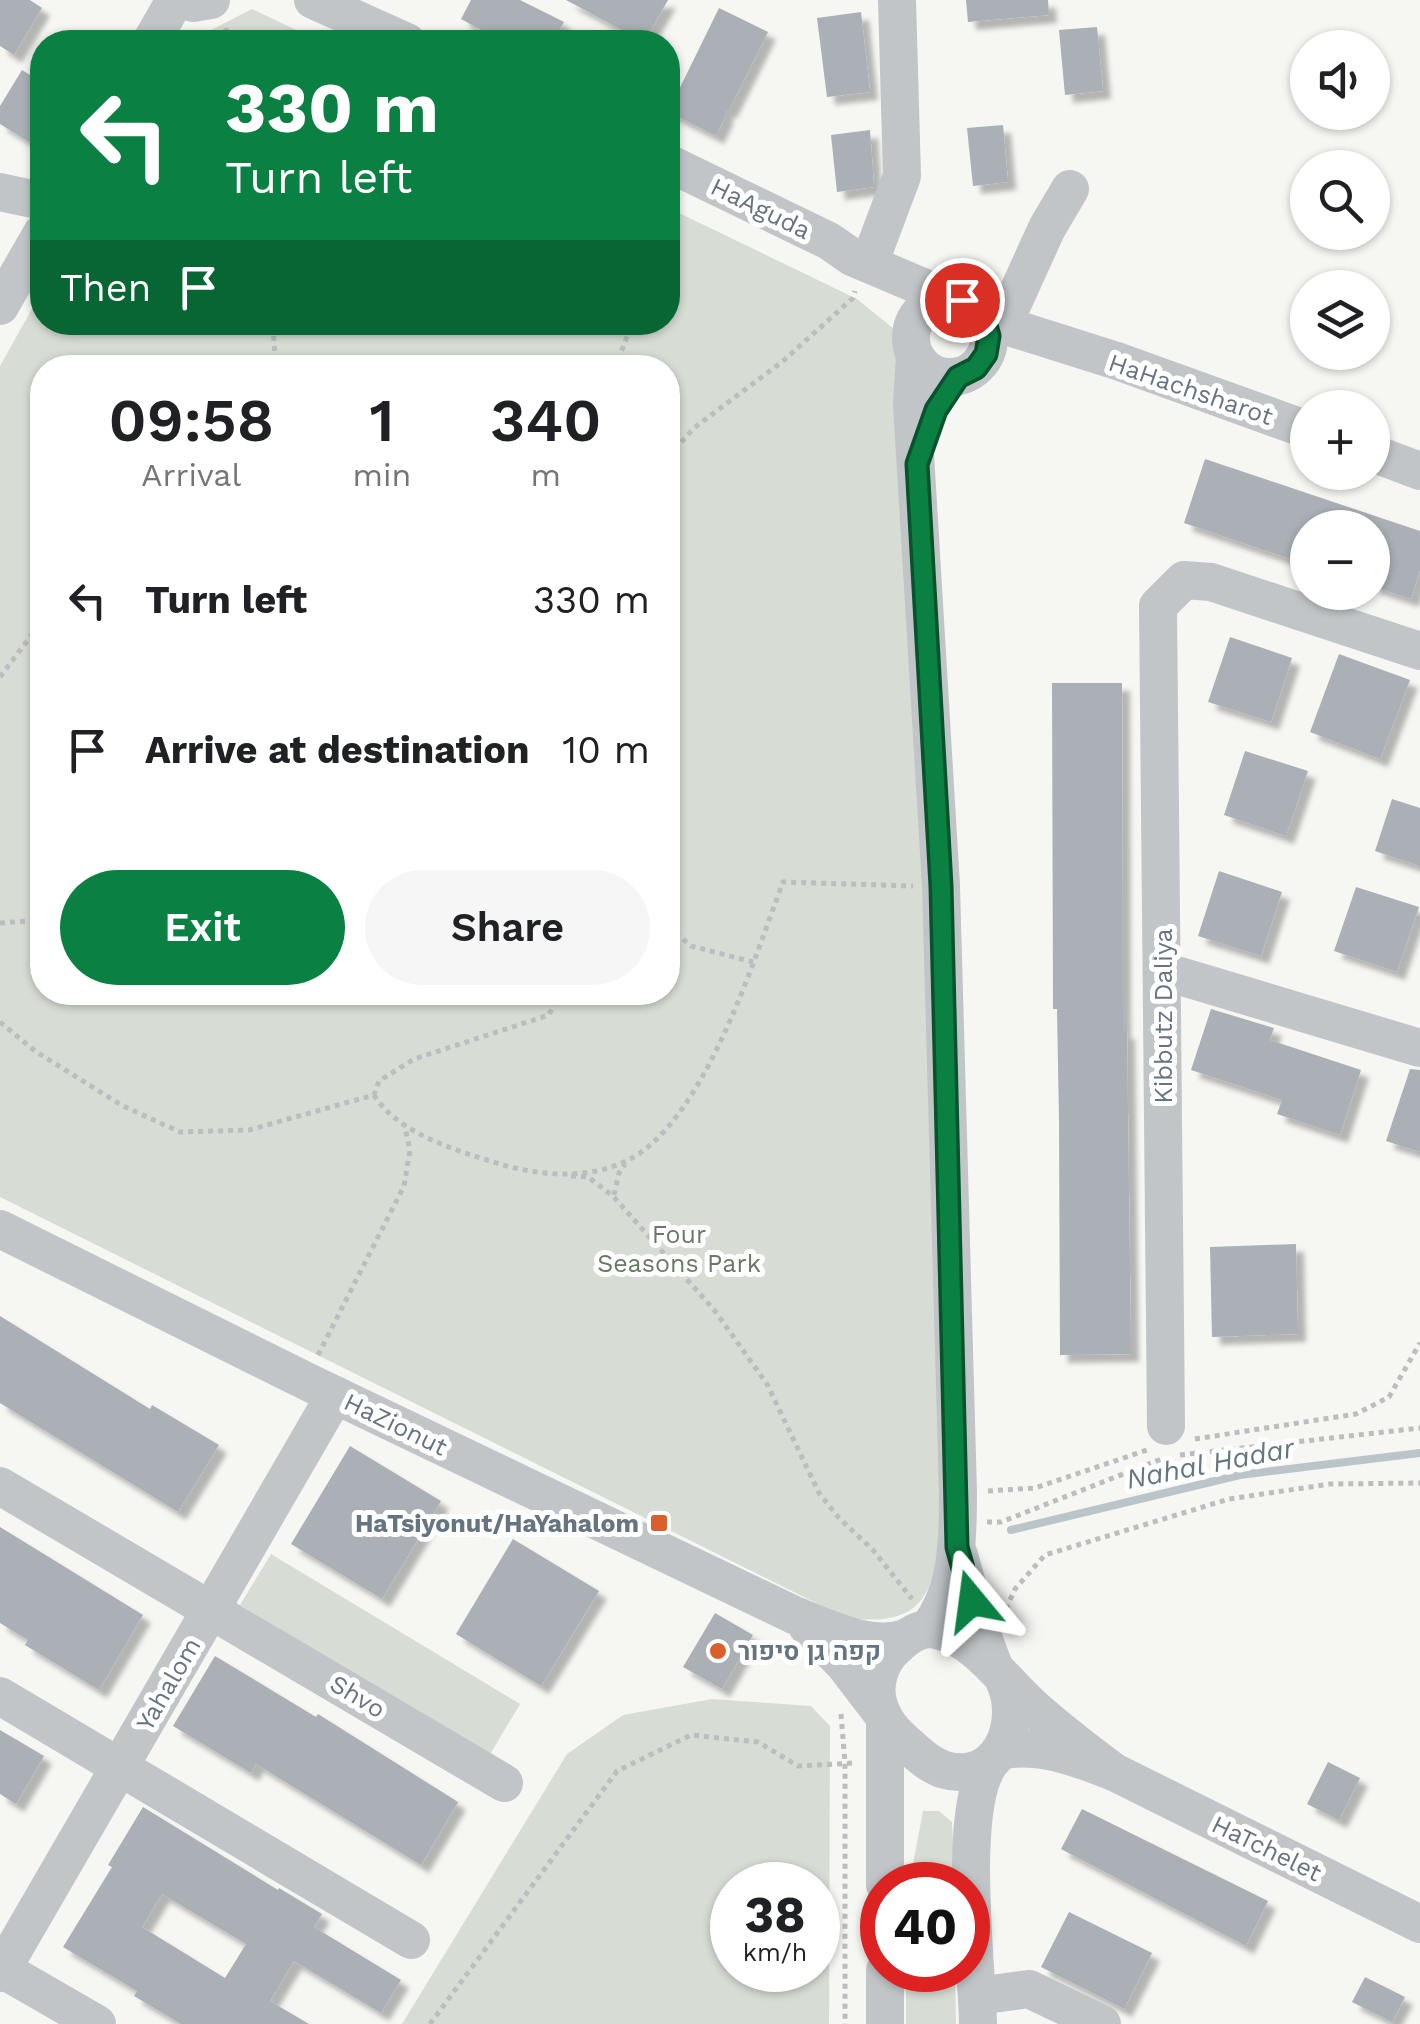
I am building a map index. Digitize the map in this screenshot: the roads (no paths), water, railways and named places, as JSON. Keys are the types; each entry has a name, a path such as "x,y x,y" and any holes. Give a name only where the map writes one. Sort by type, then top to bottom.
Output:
{"street":[{"path":"158,30 176,0"},
{"path":"184,0 211,0"},
{"path":"313,0 380,30"},
{"path":"861,264 902,176 897,0"},
{"name":"HaAguda","path":"680,169 829,241 861,264 892,300 913,344"},
{"path":"917,464 936,410 988,345 994,322 1070,189"},
{"path":"0,192 30,198"},
{"path":"0,306 30,254"},
{"name":"HaAguda","path":"861,264 952,299"},
{"path":"994,322 970,305 952,299 924,308 913,344 912,404 941,886 957,1521 979,1627 1014,1702 1007,1741 980,1778 974,1798 971,1831 978,2010 1029,1989 1102,2024"},
{"name":"HaHachsharot","path":"994,322 1117,361 1290,423"},
{"path":"913,344 923,368 936,375 966,373"},
{"name":"HaHachsharot","path":"966,373 1074,350"},
{"path":"1390,460 1420,470"},
{"name":"Kibbutz Daliya","path":"1173,1437 1158,606 1184,580 1211,582 1420,651"},
{"path":"1163,970 1420,1048"},
{"name":"HaZionut","path":"0,1229 320,1388 794,1615 853,1637 884,1641 922,1630"},
{"name":"Yahalom","path":"1,1970 211,1609 320,1388"},
{"name":"Shvo","path":"0,1486 504,1783"},
{"path":"886,1862 886,1764 883,1717 876,1696 879,1674 890,1652 922,1630 944,1603 957,1521"},
{"name":"HaZionut","path":"794,1615 822,1639 883,1717"},
{"path":"922,1630 962,1640 1000,1675"},
{"name":"HaTchelet","path":"1000,1675 1037,1712 1114,1772"},
{"path":"0,1696 411,1940"},
{"path":"883,1717 939,1768 960,1794 971,1831"},
{"name":"HaTchelet","path":"996,1756 1024,1749 1070,1756 1114,1772 1420,1924"},
{"path":"939,1768 968,1771 996,1756"},
{"path":"889,1862 901,1810 939,1768"},
{"path":"1,1970 97,2024"},
{"path":"885,1992 885,2024"}],"waterway":[{"name":"Nahal Hadar","path":"1011,1530 1240,1475 1420,1453"}],"place":[{"name":"HaTsiyonut/HaYahalom","path":"659,1523"},
{"name":"קפה גן סיפור","path":"718,1651"}],"park label":[{"name":"Four Seasons Park","path":"679,1248"}]}
